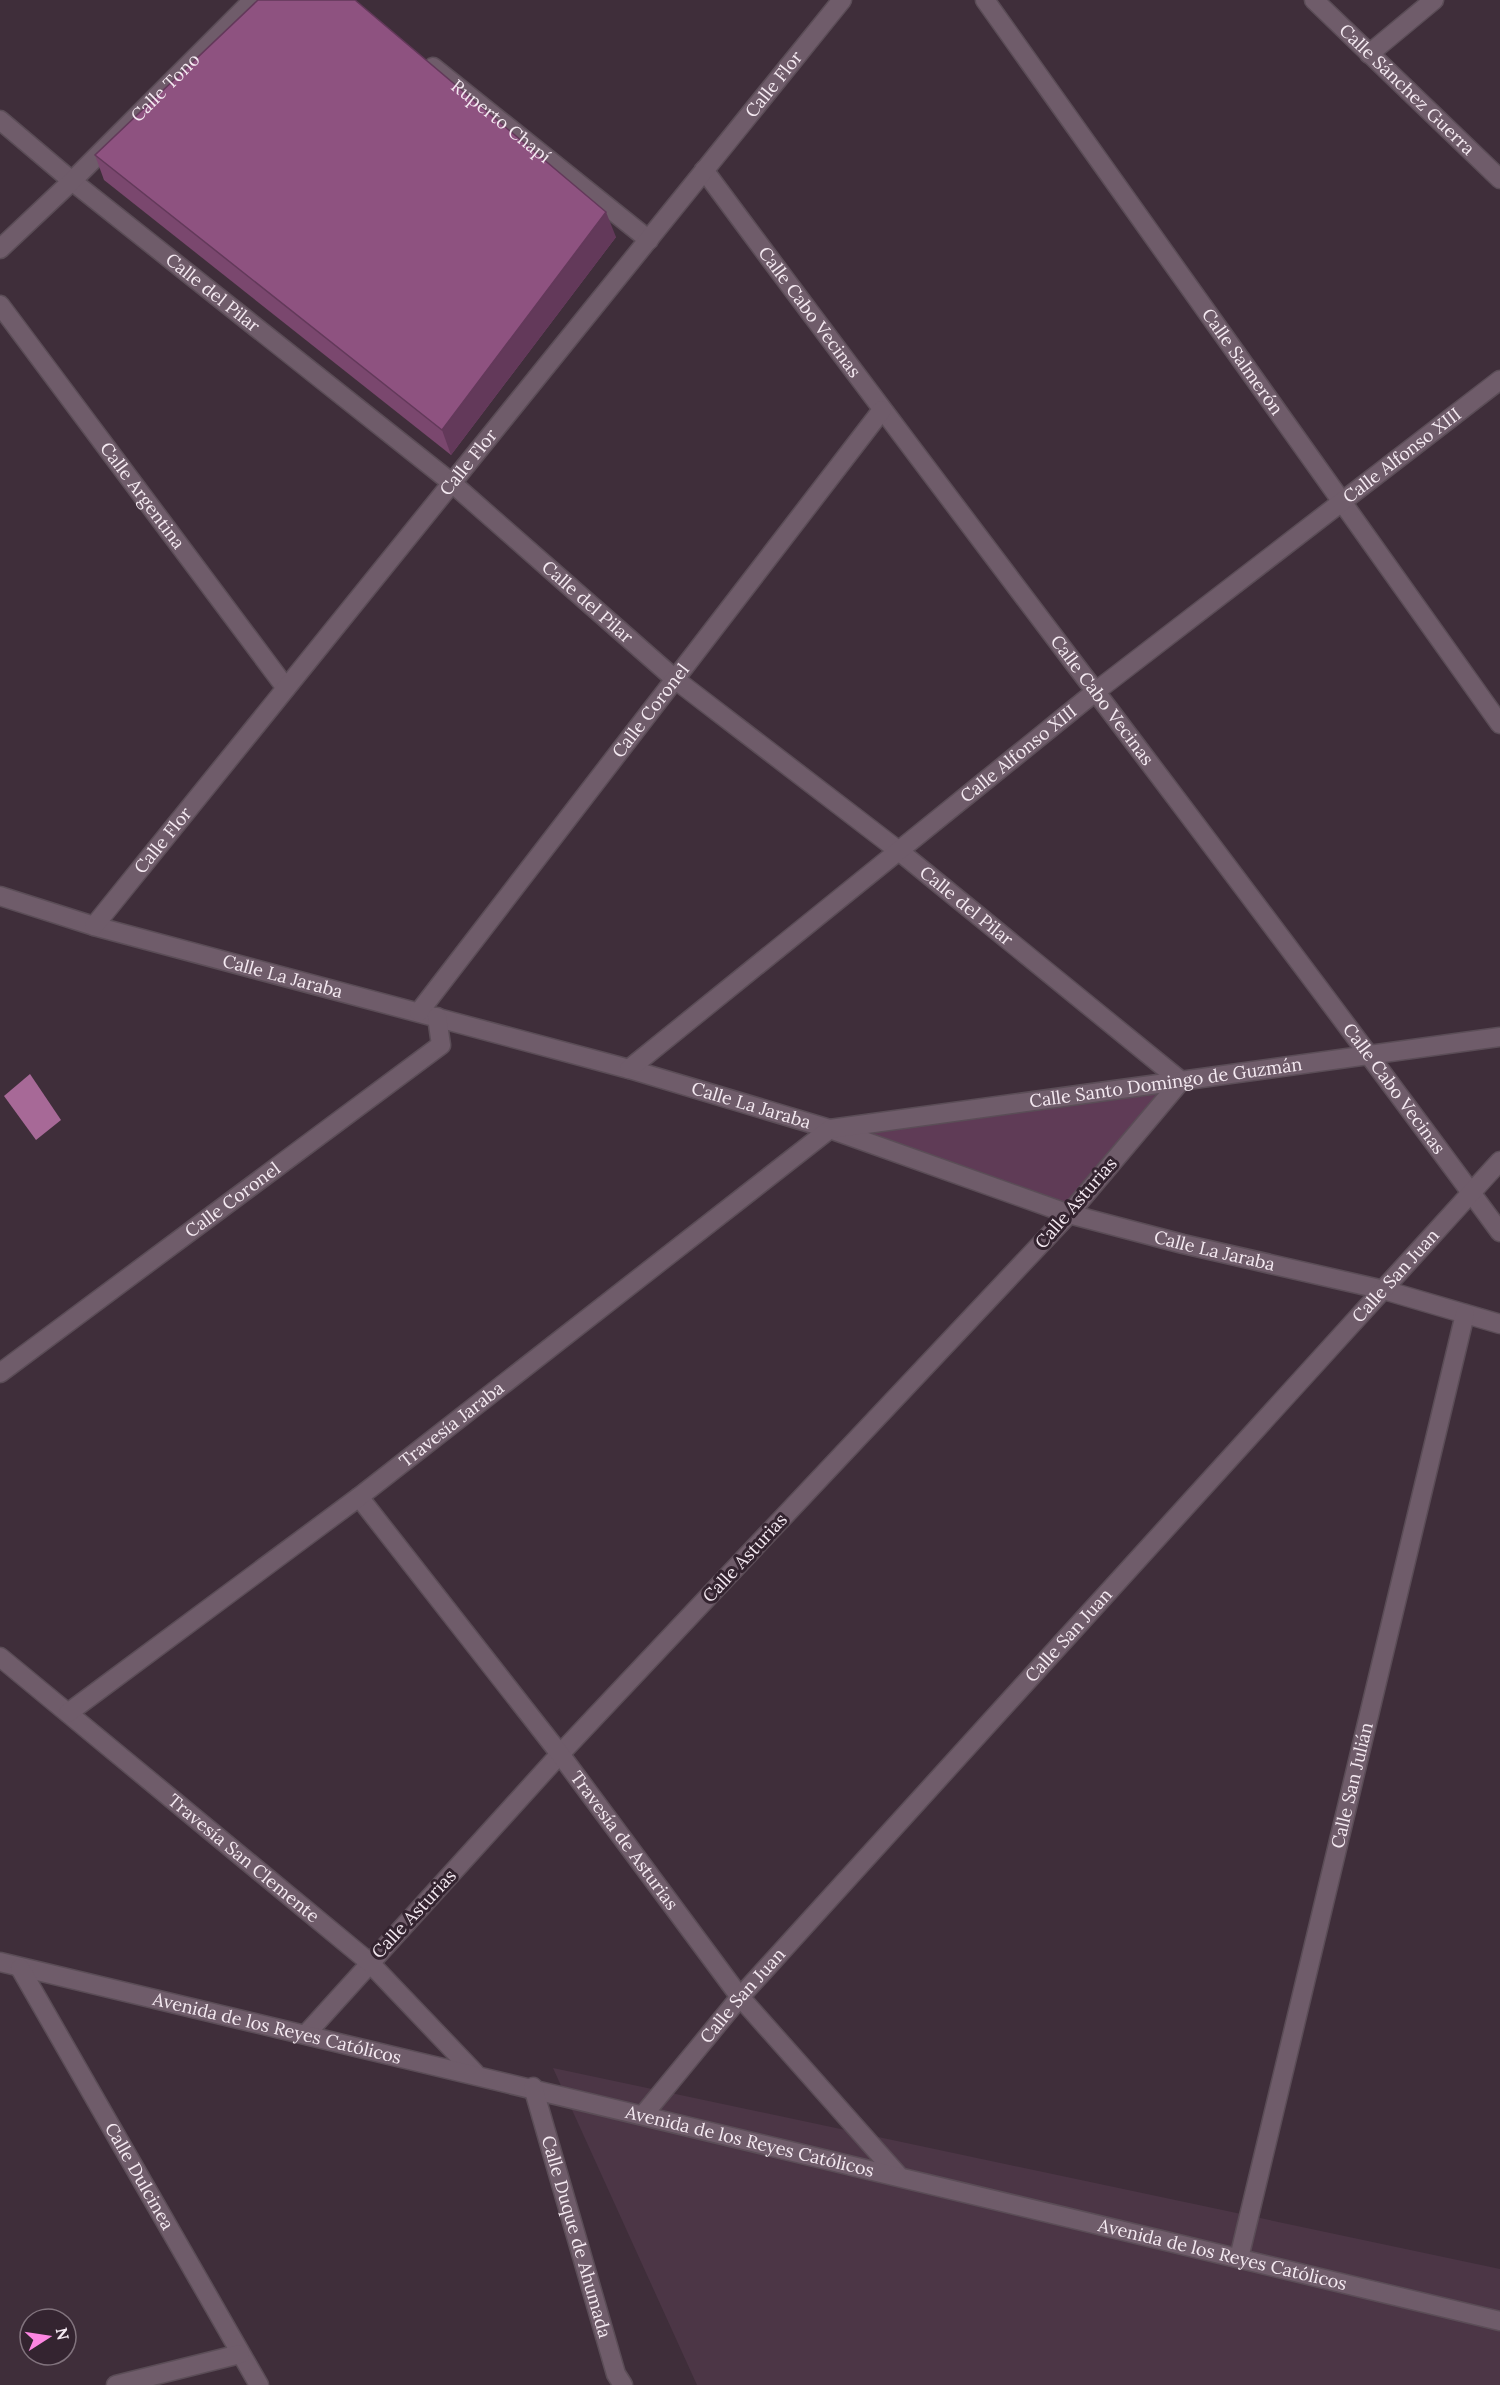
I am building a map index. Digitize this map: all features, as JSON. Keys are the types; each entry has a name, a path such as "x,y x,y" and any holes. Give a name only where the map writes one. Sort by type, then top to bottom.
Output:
{"street":[{"name":"Calle Tono","path":"0,249 72,181 253,0"},
{"name":"Calle Flor","path":"94,926 842,0"},
{"name":"Calle Salmerón","path":"985,0 1500,724"},
{"name":"Calle Sánchez Guerra","path":"1314,0 1500,179"},
{"path":"1369,54 1434,0"},
{"name":"Ruperto Chapí","path":"420,56 649,240"},
{"name":"Calle del Pilar","path":"0,120 72,181 452,483 676,680 899,851 1181,1081"},
{"name":"Calle Cabo Vecinas","path":"704,170 882,410 1371,1055 1500,1232"},
{"name":"Calle Argentina","path":"0,304 286,688"},
{"name":"Calle Alfonso XIII","path":"629,1069 1095,692 1500,380"},
{"name":"Calle Coronel","path":"0,1373 441,1045 428,1015 676,680 882,410"},
{"name":"Calle La Jaraba","path":"0,896 94,926 629,1069 830,1130 1069,1214 1183,1244 1384,1290 1500,1324"},
{"name":"Calle Santo Domingo de Guzmán","path":"830,1130 1500,1037"},
{"name":"Calle Asturias","path":"307,2033 560,1754 1069,1214 1181,1081"},
{"name":"Travesía Jaraba","path":"68,1713 358,1497 830,1130"},
{"name":"Calle San Juan","path":"644,2114 740,1997 1500,1161"},
{"name":"Calle San Julián","path":"1239,2258 1465,1314"},
{"name":"Travesía de Asturias","path":"358,1497 560,1754 740,1997 898,2175"},
{"name":"Travesía San Clemente","path":"0,1657 369,1962 475,2073"},
{"name":"Avenida de los Reyes Católicos","path":"0,1962 475,2073 1500,2321"},
{"name":"Calle Dulcinea","path":"20,1968 259,2385"},
{"name":"Calle Duque de Ahumada","path":"533,2087 613,2362 623,2385"},
{"path":"116,2385 240,2354"}],"shaded area":[{"path":"30,1074 61,1120 36,1140 4,1096"},
{"path":"1181,1081 1069,1214 830,1129"},
{"path":"553,2068 1500,2269 1500,2385 697,2385"}],"building":[{"path":"258,0 355,0 606,212 442,430 95,155"}]}
